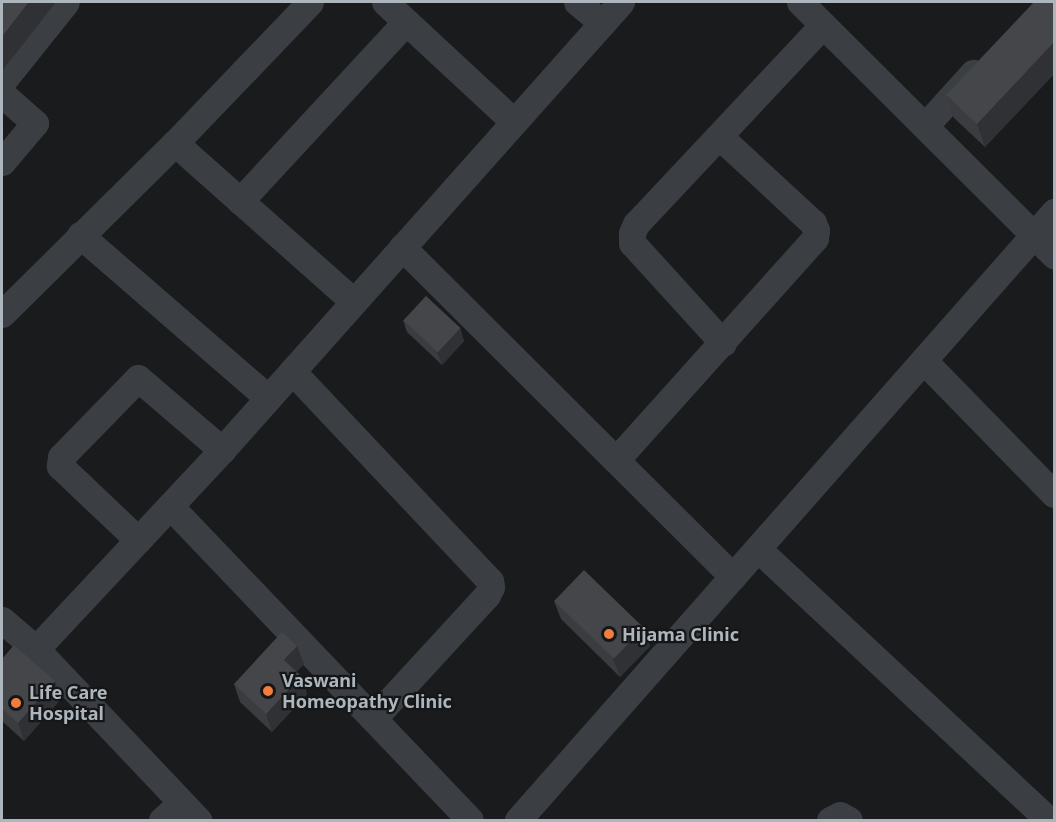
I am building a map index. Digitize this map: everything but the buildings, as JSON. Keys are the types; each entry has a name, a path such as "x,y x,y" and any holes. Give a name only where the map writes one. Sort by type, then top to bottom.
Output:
{"street":[{"path":"2,82 66,2"},
{"path":"2,314 174,143 310,2"},
{"path":"385,2 514,122"},
{"path":"577,2 602,23"},
{"path":"36,649 222,450 621,2"},
{"path":"800,2 1054,255"},
{"path":"240,201 406,22"},
{"path":"723,343 632,243 632,233 636,224 823,25"},
{"path":"925,126 989,55"},
{"path":"2,94 35,123 2,162"},
{"path":"616,460 815,238 816,230 813,224 719,136"},
{"path":"174,143 354,302"},
{"path":"518,820 1054,212"},
{"path":"80,235 268,398"},
{"path":"402,248 733,577"},
{"path":"924,361 1054,494"},
{"path":"292,371 490,581 487,595 373,719"},
{"path":"138,540 60,466 61,456 138,378 222,450"},
{"path":"170,506 470,820"},
{"path":"758,549 1049,820"},
{"path":"2,620 36,649 180,815"},
{"path":"830,820 840,815 849,820"}],"place":[{"name":"Hijama Clinic","path":"609,634"},
{"name":"Vaswani Homeopathy Clinic","path":"268,691"},
{"name":"Life Care Hospital","path":"16,703"}]}
